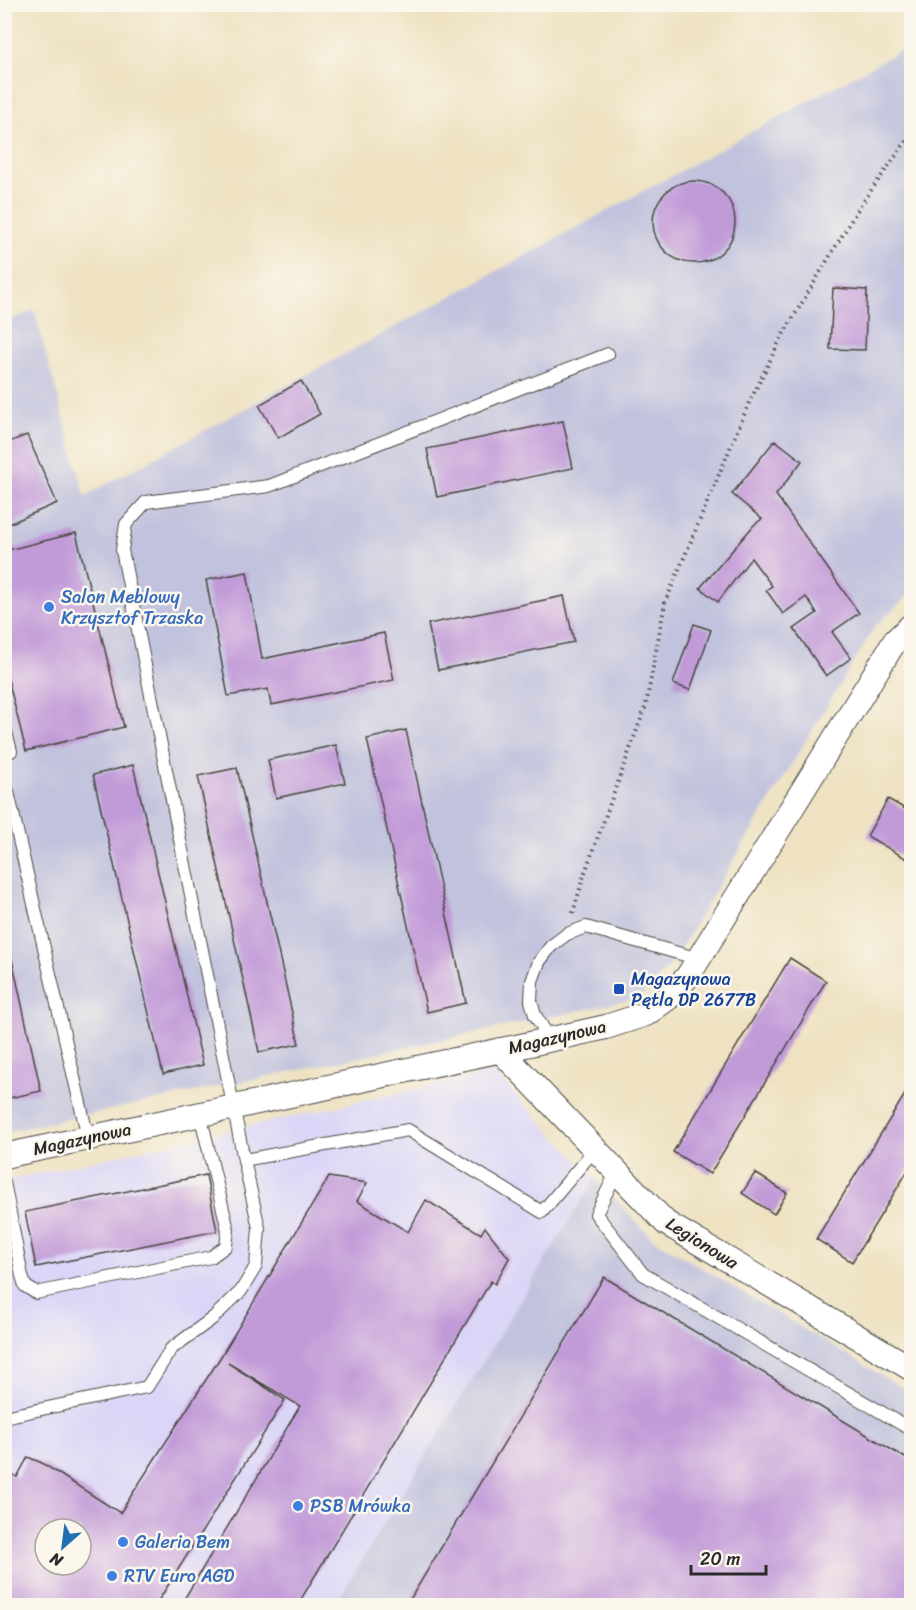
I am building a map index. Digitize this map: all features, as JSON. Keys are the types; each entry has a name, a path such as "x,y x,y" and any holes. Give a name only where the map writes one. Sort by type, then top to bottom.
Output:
{"street":[{"name":"Magazynowa","path":"4,1156 550,1039 646,1014 668,998 688,976 895,641 912,625"},
{"name":"Legionowa","path":"500,1050 666,1223 912,1369"}],"lane":[{"path":"4,1418 147,1387 171,1349 213,1318 241,1291 256,1266 259,1228 122,550 126,524 146,502 269,486 608,354"},
{"path":"4,724 11,751 4,752"},
{"path":"4,792 8,792 88,1138"},
{"path":"550,1039 535,1015 531,1001 532,981 539,962 551,946 567,934 586,927 699,959"},
{"path":"4,1182 22,1276 25,1286 36,1293 211,1257 226,1246 228,1230 201,1114"},
{"path":"244,1160 408,1130 542,1212 595,1149"},
{"path":"617,1172 596,1214 643,1274 912,1430"}],"path":[{"path":"567,934 584,875 646,705 665,603 745,413 781,338 852,219 912,133"}],"shaded area":[{"path":"911,45 911,593 876,625 671,964 639,998 5,1132 4,323 34,310 85,496"},
{"path":"493,1072 595,1178 334,1606 5,1605 4,1181"},
{"path":"595,1178 653,1239 911,1393 911,1605 334,1606"}],"building":[{"path":"694,181 710,184 723,193 732,206 735,222 732,238 723,251 710,260 694,263 678,260 665,251 656,238 653,222 656,206 665,193 678,184"},
{"path":"833,288 867,290 865,350 830,349"},
{"path":"301,381 320,414 278,438 259,405"},
{"path":"563,421 573,468 437,497 427,449"},
{"path":"27,435 57,503 4,526 4,444"},
{"path":"775,440 802,461 776,495 859,613 832,632 851,658 826,676 794,629 817,613 806,597 783,614 766,590 772,586 751,558 718,602 700,588 754,525 762,519 732,494"},
{"name":"Salon Meblowy Krzysztof Trzaska","path":"76,533 124,727 26,751 4,663 4,551"},
{"path":"247,572 262,659 384,633 394,680 271,705 268,689 228,696 206,580"},
{"path":"564,596 574,642 438,670 428,624"},
{"path":"694,624 711,630 690,690 673,684"},
{"path":"406,730 466,1003 427,1012 367,739"},
{"path":"336,745 345,783 276,798 268,760"},
{"path":"133,765 203,1065 163,1074 93,775"},
{"path":"237,768 299,1044 259,1052 198,776"},
{"path":"888,799 912,813 912,862 867,836"},
{"path":"5,928 41,1091 5,1099"},
{"path":"790,958 826,981 710,1174 673,1152"},
{"path":"912,1083 912,1164 852,1262 816,1239"},
{"path":"755,1173 787,1193 774,1214 742,1193"},
{"path":"206,1175 217,1231 36,1267 25,1212"},
{"path":"329,1177 367,1183 357,1201 408,1232 426,1200 481,1234 485,1227 509,1258 495,1284 491,1281 297,1606 180,1606 300,1406 228,1363 285,1400 155,1606 4,1606 4,1470 17,1477 28,1457 42,1463 120,1513 220,1358"},
{"path":"604,1277 912,1462 912,1606 406,1606"}],"place":[{"name":"Salon Meblowy Krzysztof Trzaska","path":"49,607"},
{"name":"Magazynowa Pętla DP 2677B","path":"619,989"},
{"name":"PSB Mrówka","path":"298,1506"},
{"name":"Galeria Bem","path":"123,1542"},
{"name":"RTV Euro AGD","path":"112,1576"}]}
